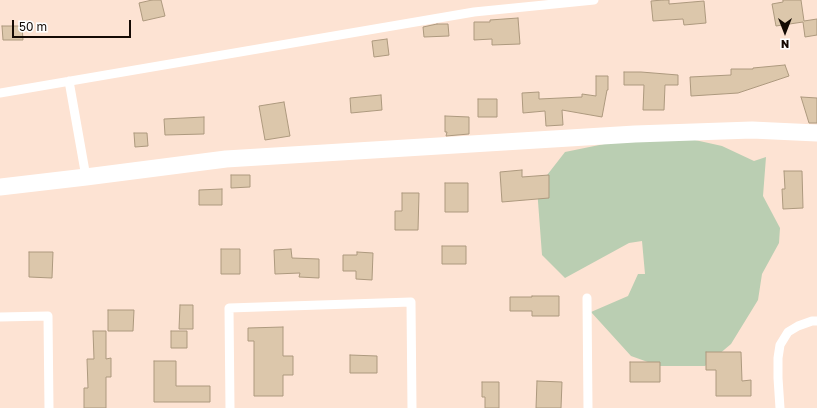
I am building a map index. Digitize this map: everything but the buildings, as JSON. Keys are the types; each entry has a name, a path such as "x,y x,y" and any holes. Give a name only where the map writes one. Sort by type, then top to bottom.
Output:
{"street":[{"path":"0,187 86,178 226,159 635,134 752,130 817,133"}],"lane":[{"path":"0,93 474,12 594,0"},
{"path":"68,81 86,178"},
{"path":"587,298 588,408"},
{"path":"230,408 229,308 411,302 412,408"},
{"path":"0,317 48,316 49,408"},
{"path":"780,408 778,358 780,346 788,332 805,323 817,321"}],"green space":[{"path":"686,138 722,146 754,161 766,157 763,196 780,228 779,243 762,274 758,300 731,344 705,366 659,366 631,356 591,312 628,296 638,274 645,274 642,241 629,243 565,278 542,255 537,188 565,152 619,141"}]}
